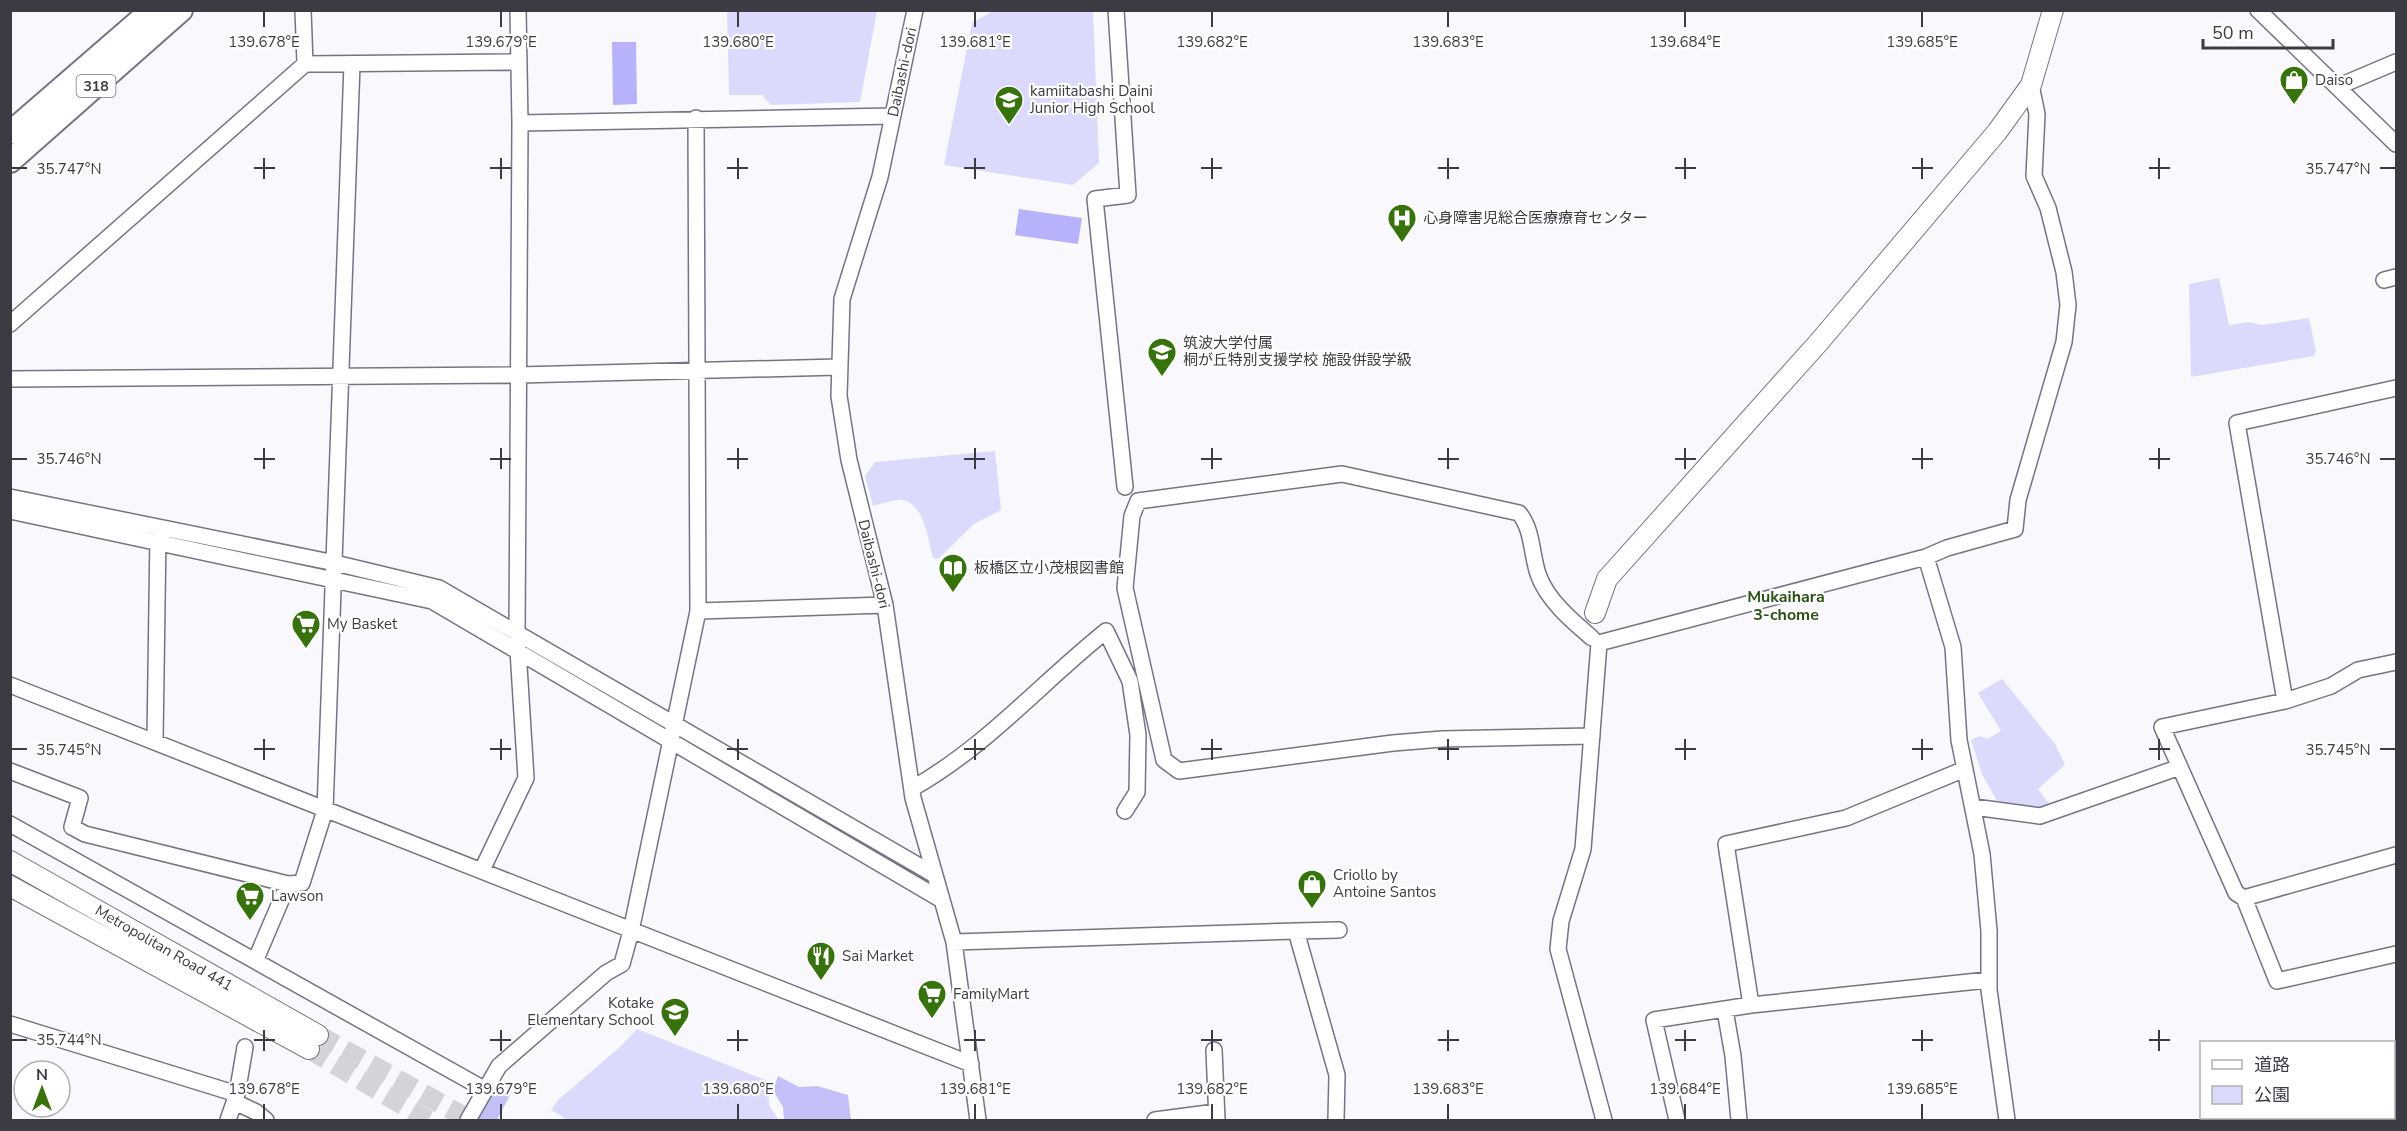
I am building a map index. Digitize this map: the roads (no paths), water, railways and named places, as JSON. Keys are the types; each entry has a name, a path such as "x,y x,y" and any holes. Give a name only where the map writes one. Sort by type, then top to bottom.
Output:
{"main road":[{"name":"318","path":"10,133 152,10"},
{"name":"318","path":"10,161 181,10"}],"street":[{"path":"303,10 304,64"},
{"path":"482,870 526,778 518,634 520,123 518,10"},
{"name":"Daibashi-dori","path":"915,10 880,177 842,298 838,367 840,414 885,605 913,798 954,942 978,1120"},
{"path":"1116,10 1128,195 1095,199 1125,487"},
{"path":"1604,1120 1558,949 1561,921 1583,849 1592,736 1596,613 1607,579 1819,342 1997,132 2031,85 2053,10"},
{"path":"2258,10 2397,144"},
{"path":"10,324 304,64 519,62"},
{"path":"2337,87 2397,62"},
{"path":"10,771 80,798 72,827 85,834 288,884 302,883 325,810 352,64"},
{"path":"1595,640 1926,557 1947,548 2015,529 2018,500 2064,342 2068,306 2064,272 2048,208 2034,176 2037,114 2031,85"},
{"path":"520,123 892,116"},
{"path":"468,1120 498,1066 606,974 622,964 631,931 698,611 696,118"},
{"path":"10,379 519,375 838,367"},
{"path":"2285,701 2237,423 2397,388"},
{"path":"1592,736 1442,739 1179,771 1171,768 1164,760 1125,588 1132,516 1138,501 1342,474 1518,513 1527,523 1539,576 1565,614 1595,640"},
{"path":"10,497 158,534 335,571 439,588 933,874"},
{"path":"10,511 158,534"},
{"path":"155,741 158,534"},
{"path":"1926,557 1953,647 1959,740 1974,807 1988,906 1988,980 2007,1120"},
{"path":"335,571 432,601 940,898"},
{"path":"698,611 885,605"},
{"path":"913,788 943,771 987,738 1037,694 1066,663 1106,631 1117,649 1130,681 1138,735 1137,792 1125,811"},
{"path":"2397,662 2358,670 2331,686 2285,701 2162,727 2236,893 2244,898 2277,981 2397,954"},
{"path":"10,685 971,1064"},
{"path":"1974,807 2040,816 2180,767"},
{"path":"1751,1005 1726,844 1846,818 1965,769"},
{"path":"10,824 256,959 484,1089"},
{"path":"2244,898 2397,855"},
{"name":"Metropolitan Road 441","path":"10,861 314,1042 10,886"},
{"path":"256,959 288,884"},
{"path":"954,942 1339,930"},
{"path":"1296,931 1337,1076 1336,1120"},
{"path":"1677,1120 1654,1020 1751,1005 1988,980"},
{"path":"1725,1010 1733,1056 1739,1120"},
{"path":"10,1024 236,1098 266,1120"},
{"path":"228,1120 236,1098 245,1047"},
{"path":"1155,1120 1217,1116 1214,1050"}],"tunnel":[{"path":"318,1035 470,1120"},
{"path":"309,1049 428,1120"}],"place":[{"name":"Daiso","path":"2294,106"},
{"name":"kamiitabashi Daini Junior High School","path":"1009,126"},
{"name":"心身障害児総合医療療育センター","path":"1402,244"},
{"name":"筑波大学付属 桐が丘特別支援学校 施設併設学級","path":"1162,378"},
{"name":"板橋区立小茂根図書館","path":"953,594"},
{"name":"My Basket","path":"306,650"},
{"name":"Criollo by Antoine Santos","path":"1312,910"},
{"name":"Lawson","path":"250,922"},
{"name":"Sai Market","path":"821,982"},
{"name":"FamilyMart","path":"932,1020"},
{"name":"Kotake Elementary School","path":"675,1038"}],"district":[{"name":"Mukaihara 3-chome","path":"1786,606"}]}
